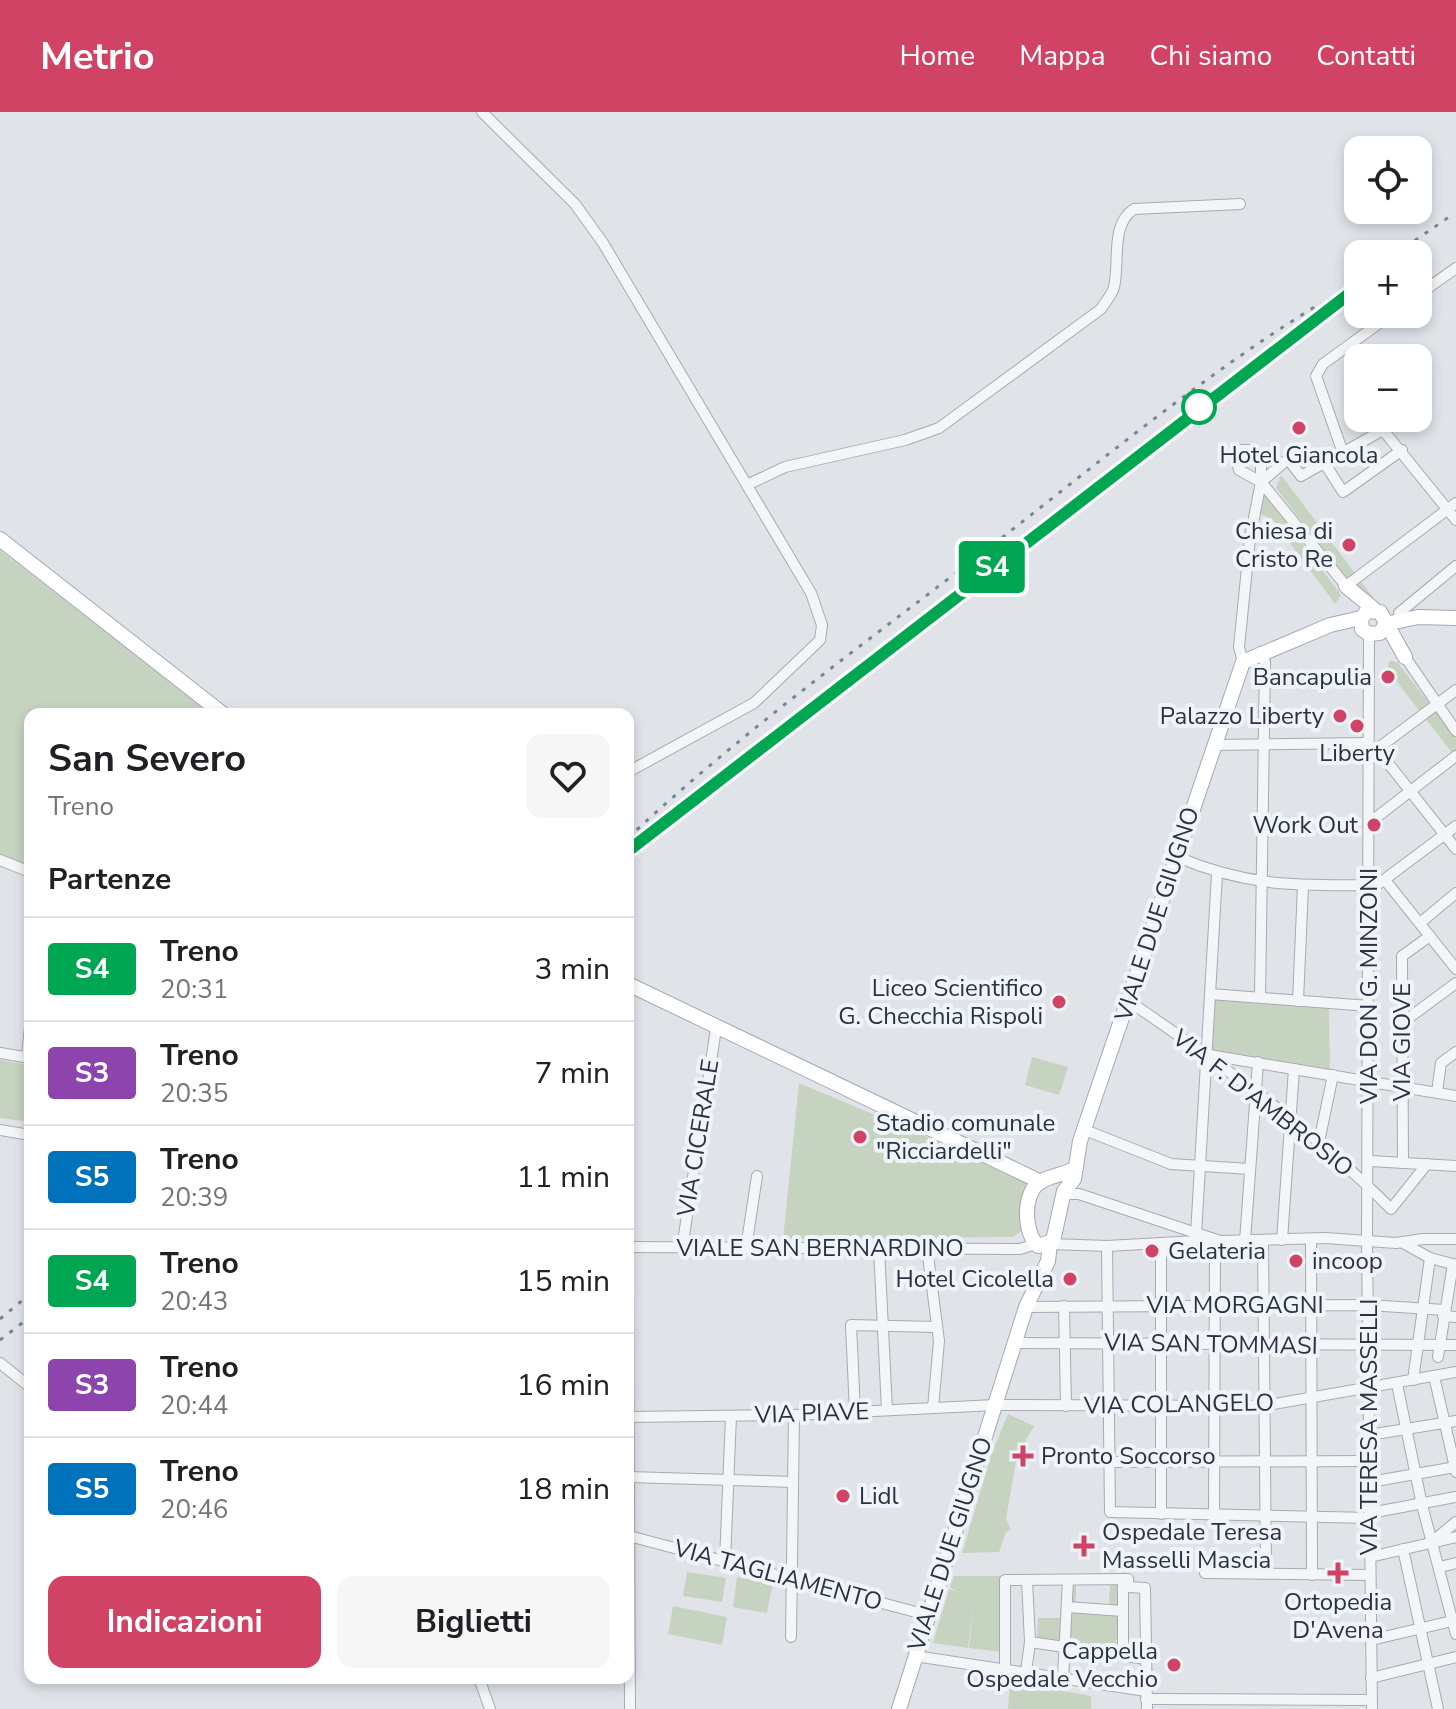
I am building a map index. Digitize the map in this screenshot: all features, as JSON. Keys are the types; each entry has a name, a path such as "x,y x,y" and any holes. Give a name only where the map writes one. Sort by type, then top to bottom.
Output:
{"main road":[{"path":"0,539 215,708"},
{"path":"1346,586 1369,622 1380,633 1385,624 1418,617"},
{"path":"1243,662 1260,652 1330,625 1369,622 1399,613 1456,618"},
{"path":"1405,657 1403,631 1418,617"},
{"path":"1369,622 1405,657"},
{"path":"1385,624 1405,657"},
{"name":"VIALE DUE GIUGNO","path":"899,1709 1026,1307 1048,1261 1041,1242 1063,1193 1074,1179 1085,1130 1243,662"},
{"path":"634,987 716,1029 1045,1181 1063,1193"},
{"path":"1031,1194 1045,1181 1076,1168"},
{"path":"1022,1173 1031,1194 1027,1215 1041,1242"}],"street":[{"path":"482,112 575,204 603,243 811,593 822,625 820,640 754,703 634,769"},
{"path":"747,485 785,467 905,440 939,428 1101,309 1114,289 1121,225 1125,215 1134,209 1240,204"},
{"path":"1432,285 1456,268"},
{"path":"1343,453 1316,376 1323,364 1373,328"},
{"path":"1243,662 1239,647 1240,632 1250,538 1261,482 1288,459 1301,476 1383,430 1452,506 1456,520"},
{"path":"1325,464 1343,492 1402,450"},
{"path":"1261,482 1346,586 1452,506"},
{"path":"1399,613 1456,566"},
{"path":"1418,617 1420,594"},
{"name":"VIA DON G. MINZONI","path":"1367,1242 1370,1188 1369,622"},
{"path":"1260,652 1265,662 1266,745 1260,997"},
{"path":"1405,657 1456,731"},
{"path":"1214,745 1371,748 1456,690"},
{"path":"1371,748 1456,849"},
{"path":"1369,823 1456,756"},
{"path":"1175,856 1217,874 1264,882 1369,888 1385,880 1456,826"},
{"path":"0,860 24,870"},
{"path":"1196,1235 1217,874"},
{"path":"1385,880 1456,969"},
{"path":"1298,1001 1303,886"},
{"path":"1420,923 1456,893"},
{"name":"VIA GIOVE","path":"1403,1163 1402,956 1430,936"},
{"path":"1402,1023 1456,983"},
{"path":"1210,994 1369,1006"},
{"name":"VIA F. D'AMBROSIO","path":"1130,1002 1207,1055 1319,1142 1391,1209 1427,1164"},
{"name":"VIA CICERALE","path":"682,1248 716,1029"},
{"path":"1437,1092 1441,1063 1456,1052"},
{"path":"0,1053 24,1056"},
{"path":"1207,1055 1456,1096"},
{"path":"1245,1241 1258,1062"},
{"path":"1282,1240 1294,1069"},
{"path":"1319,1142 1333,1075"},
{"path":"0,1130 24,1134"},
{"path":"1085,1130 1171,1164 1250,1169"},
{"path":"1370,1161 1456,1166"},
{"path":"746,1248 757,1176"},
{"path":"1063,1193 1079,1194 1215,1240"},
{"path":"1311,1239 1312,1575"},
{"path":"1041,1242 1107,1246 1215,1240 1311,1239 1403,1243 1456,1239"},
{"path":"1214,1516 1215,1240"},
{"path":"1263,1240 1266,1574"},
{"name":"VIALE SAN BERNARDINO","path":"634,1247 1011,1248 1041,1242"},
{"name":"VIA TERESA MASSELLI","path":"1367,1242 1372,1705"},
{"path":"1403,1243 1430,1258 1455,1264 1452,1294 1444,1313 1438,1352"},
{"path":"1161,1244 1161,1514"},
{"path":"1107,1246 1110,1512 1370,1516 1456,1497"},
{"path":"879,1248 887,1410"},
{"path":"927,1248 937,1327 933,1408"},
{"path":"1413,1380 1430,1258"},
{"name":"VIA MORGAGNI","path":"1026,1307 1368,1305 1422,1307 1456,1317"},
{"path":"1064,1306 1066,1406"},
{"path":"855,1412 851,1325 937,1327"},
{"name":"VIA SAN TOMMASI","path":"1015,1343 1417,1345 1438,1352 1456,1345"},
{"path":"0,1363 24,1382"},
{"name":"VIA COLANGELO","path":"995,1405 1263,1406 1456,1372"},
{"path":"1370,1482 1456,1469 1450,1422 1434,1376"},
{"path":"1397,1384 1422,1505 1456,1634"},
{"name":"VIA PIAVE","path":"634,1417 794,1415 995,1405"},
{"path":"791,1637 794,1415"},
{"path":"725,1561 731,1416"},
{"path":"1369,1435 1450,1422"},
{"path":"1108,1462 1369,1461"},
{"path":"634,1477 793,1482"},
{"path":"1432,1542 1456,1522"},
{"path":"1370,1557 1456,1537"},
{"name":"VIA TAGLIAMENTO","path":"634,1541 725,1561 927,1615"},
{"path":"1403,1549 1438,1709"},
{"path":"1440,1567 1456,1563"},
{"path":"1205,1573 1370,1575"},
{"path":"1123,1579 1123,1656"},
{"path":"1005,1669 1005,1580 1128,1579 1129,1587 1145,1588 1146,1700"},
{"path":"1026,1672 1030,1642 1027,1580"},
{"path":"1063,1678 1068,1580"},
{"path":"1067,1607 1123,1611"},
{"path":"1371,1640 1454,1620"},
{"path":"1030,1642 1146,1659"},
{"path":"915,1656 1063,1678 1146,1700 1181,1705 1372,1705"},
{"path":"1371,1678 1456,1657"},
{"path":"481,1684 490,1709"},
{"path":"630,1684 630,1709"}],"green space":[{"path":"1281,475 1378,604 1353,588 1276,488"},
{"path":"1262,489 1341,595 1335,604 1274,521 1259,513"},
{"path":"0,550 204,708 24,708 24,865 0,855"},
{"path":"1390,660 1398,663 1456,738 1456,758 1387,669"},
{"path":"1211,995 1329,1005 1330,1073 1209,1053"},
{"path":"1032,1057 1068,1067 1059,1095 1025,1085"},
{"path":"0,1060 24,1064 24,1121 0,1118"},
{"name":"Stadio comunale \"Ricciardelli\"","path":"799,1083 1022,1177 1026,1184 1021,1231 1013,1237 783,1239"},
{"path":"1008,1414 1034,1426 1017,1456 1006,1519 1011,1530 1006,1532 999,1552 962,1553 992,1453"},
{"path":"687,1572 726,1578 722,1602 683,1596"},
{"path":"954,1576 1000,1576 1002,1652 969,1648 974,1599 968,1648 933,1643 949,1589 957,1592 950,1587"},
{"path":"737,1577 773,1583 767,1613 733,1607"},
{"path":"1064,1583 1076,1583 1076,1603 1109,1605 1110,1584 1120,1584 1116,1649 1037,1638 1038,1618 1063,1618"},
{"path":"673,1606 727,1617 722,1645 668,1634"},
{"path":"1011,1671 1064,1679 1063,1691 1091,1696 1091,1709 1008,1709"}],"railway":[{"path":"1415,240 1452,215"},
{"path":"634,846 1344,298"},
{"path":"634,833 758,726 1109,453 1234,360 1321,303"},
{"path":"0,1319 24,1299"},
{"path":"0,1340 24,1322"}],"train":[{"name":"S4","path":"634,846 869,661 1344,298"}],"place":[{"name":"Hotel Giancola","path":"1299,428"},
{"name":"Chiesa di Cristo Re","path":"1349,545"},
{"name":"Bancapulia","path":"1388,677"},
{"name":"Palazzo Liberty","path":"1340,716"},
{"name":"Liberty","path":"1357,726"},
{"name":"Work Out","path":"1374,825"},
{"name":"Liceo Scientifico G. Checchia Rispoli","path":"1059,1002"},
{"name":"Stadio comunale \"Ricciardelli\"","path":"860,1137"},
{"name":"Gelateria","path":"1152,1251"},
{"name":"incoop","path":"1296,1261"},
{"name":"Hotel Cicolella","path":"1070,1279"},
{"name":"Pronto Soccorso","path":"1023,1456"},
{"name":"Lidl","path":"843,1496"},
{"name":"Ospedale Teresa Masselli Mascia","path":"1084,1546"},
{"name":"Ortopedia D'Avena","path":"1338,1573"},
{"name":"Cappella Ospedale Vecchio","path":"1174,1665"}]}
